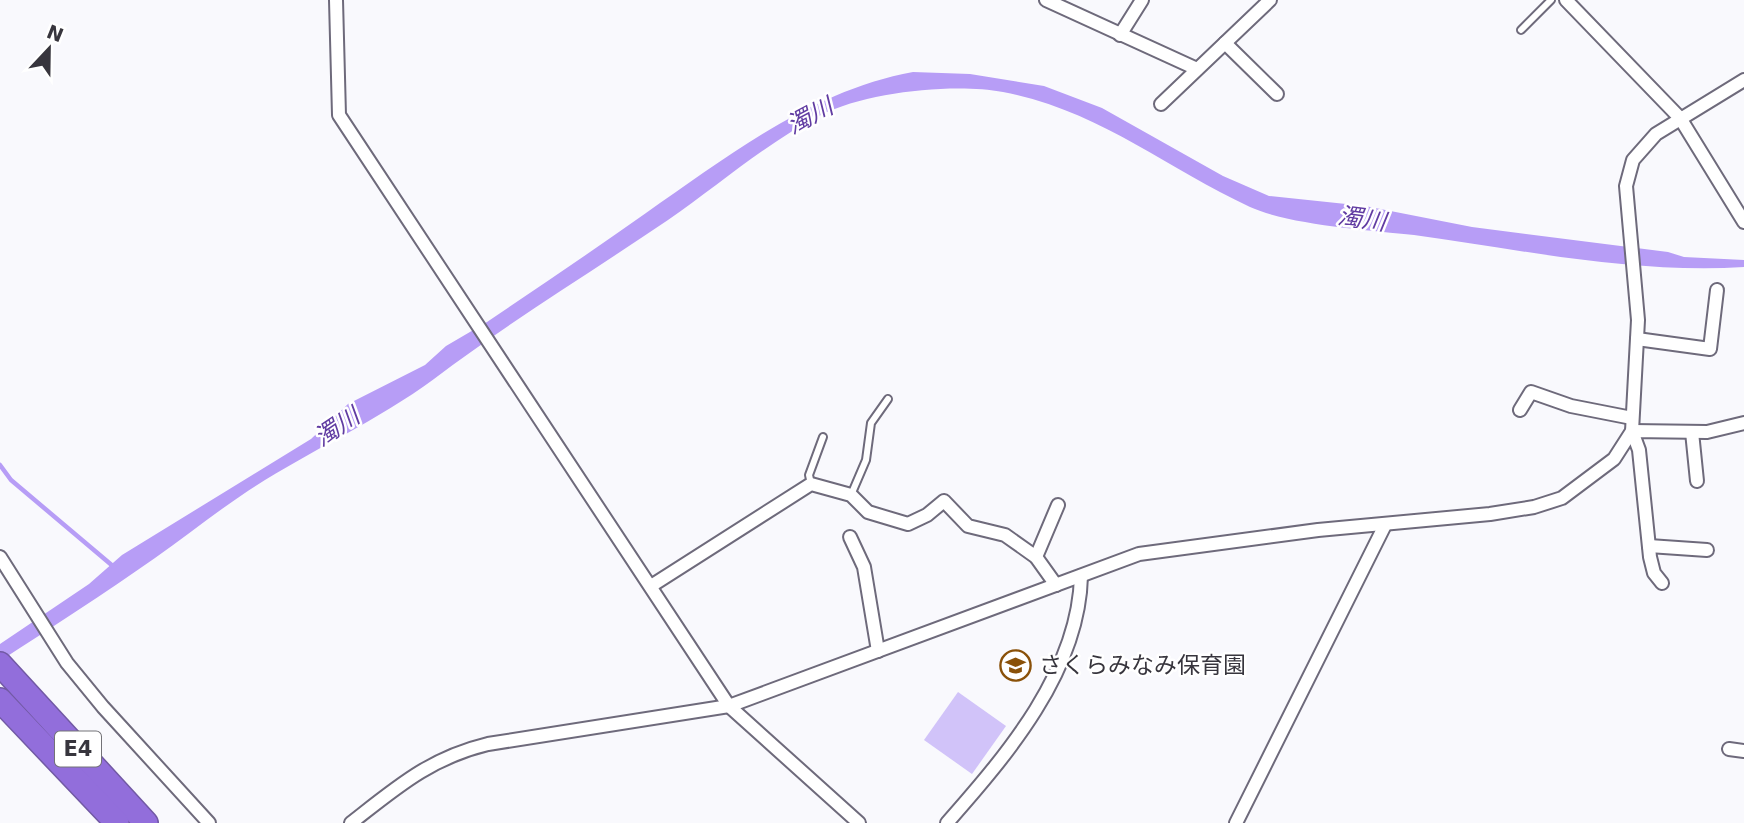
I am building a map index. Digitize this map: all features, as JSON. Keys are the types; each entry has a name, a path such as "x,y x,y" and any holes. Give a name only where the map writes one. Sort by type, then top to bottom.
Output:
{"highway":[{"name":"E4","path":"6,669 146,823"},
{"name":"E4","path":"0,700 117,823"}],"street":[{"path":"336,0 339,115 466,303 729,706 859,823"},
{"path":"1046,0 1197,69"},
{"path":"1120,35 1142,0"},
{"path":"1161,104 1270,0"},
{"path":"1566,0 1680,118 1744,222"},
{"path":"1225,43 1277,94"},
{"path":"1662,583 1654,573 1639,450 1632,425 1637,339 1626,186 1633,160 1647,141 1744,80"},
{"path":"1637,339 1710,349 1717,290"},
{"path":"1520,410 1531,392 1632,425 1707,432 1744,423"},
{"path":"351,823 406,779 455,752 488,744 729,706 1139,554 1318,530 1490,514 1548,504 1591,478 1614,459 1632,425"},
{"path":"1692,432 1697,481"},
{"path":"651,586 811,484 851,495 868,512 908,524 927,515 944,501 968,526 1004,535 1036,557 1056,585"},
{"path":"1036,557 1058,505"},
{"path":"1236,823 1385,525"},
{"path":"850,537 863,567 878,651"},
{"path":"1649,546 1707,550"},
{"path":"0,556 52,639 103,707 209,823"},
{"path":"947,823 999,762 1035,709 1062,658 1077,615 1081,576"},
{"path":"1728,749 1744,751"}],"lane":[{"path":"1521,30 1551,0"},
{"path":"851,495 866,460 871,423 888,399"},
{"path":"811,484 809,475 823,437"}],"shaded area":[{"path":"958,692 1006,726 972,774 924,740"}],"water":[{"name":"濁川","path":"913,72 970,74 1044,86 1102,108 1223,176 1269,196 1365,206 1472,227 1668,252 1684,257 1744,260 1744,267 1620,264 1286,218 1250,207 1101,126 1038,101 983,89 936,89 862,100 821,115 781,138 668,220 520,318 411,395 242,495 136,571 0,661 0,644 89,584 122,555 311,439 348,404 425,365 446,346 487,322 740,148 806,109 876,81"}],"waterway":[{"path":"0,465 11,480 114,567"}],"place":[{"name":"さくらみなみ保育園","path":"1016,665"}]}
